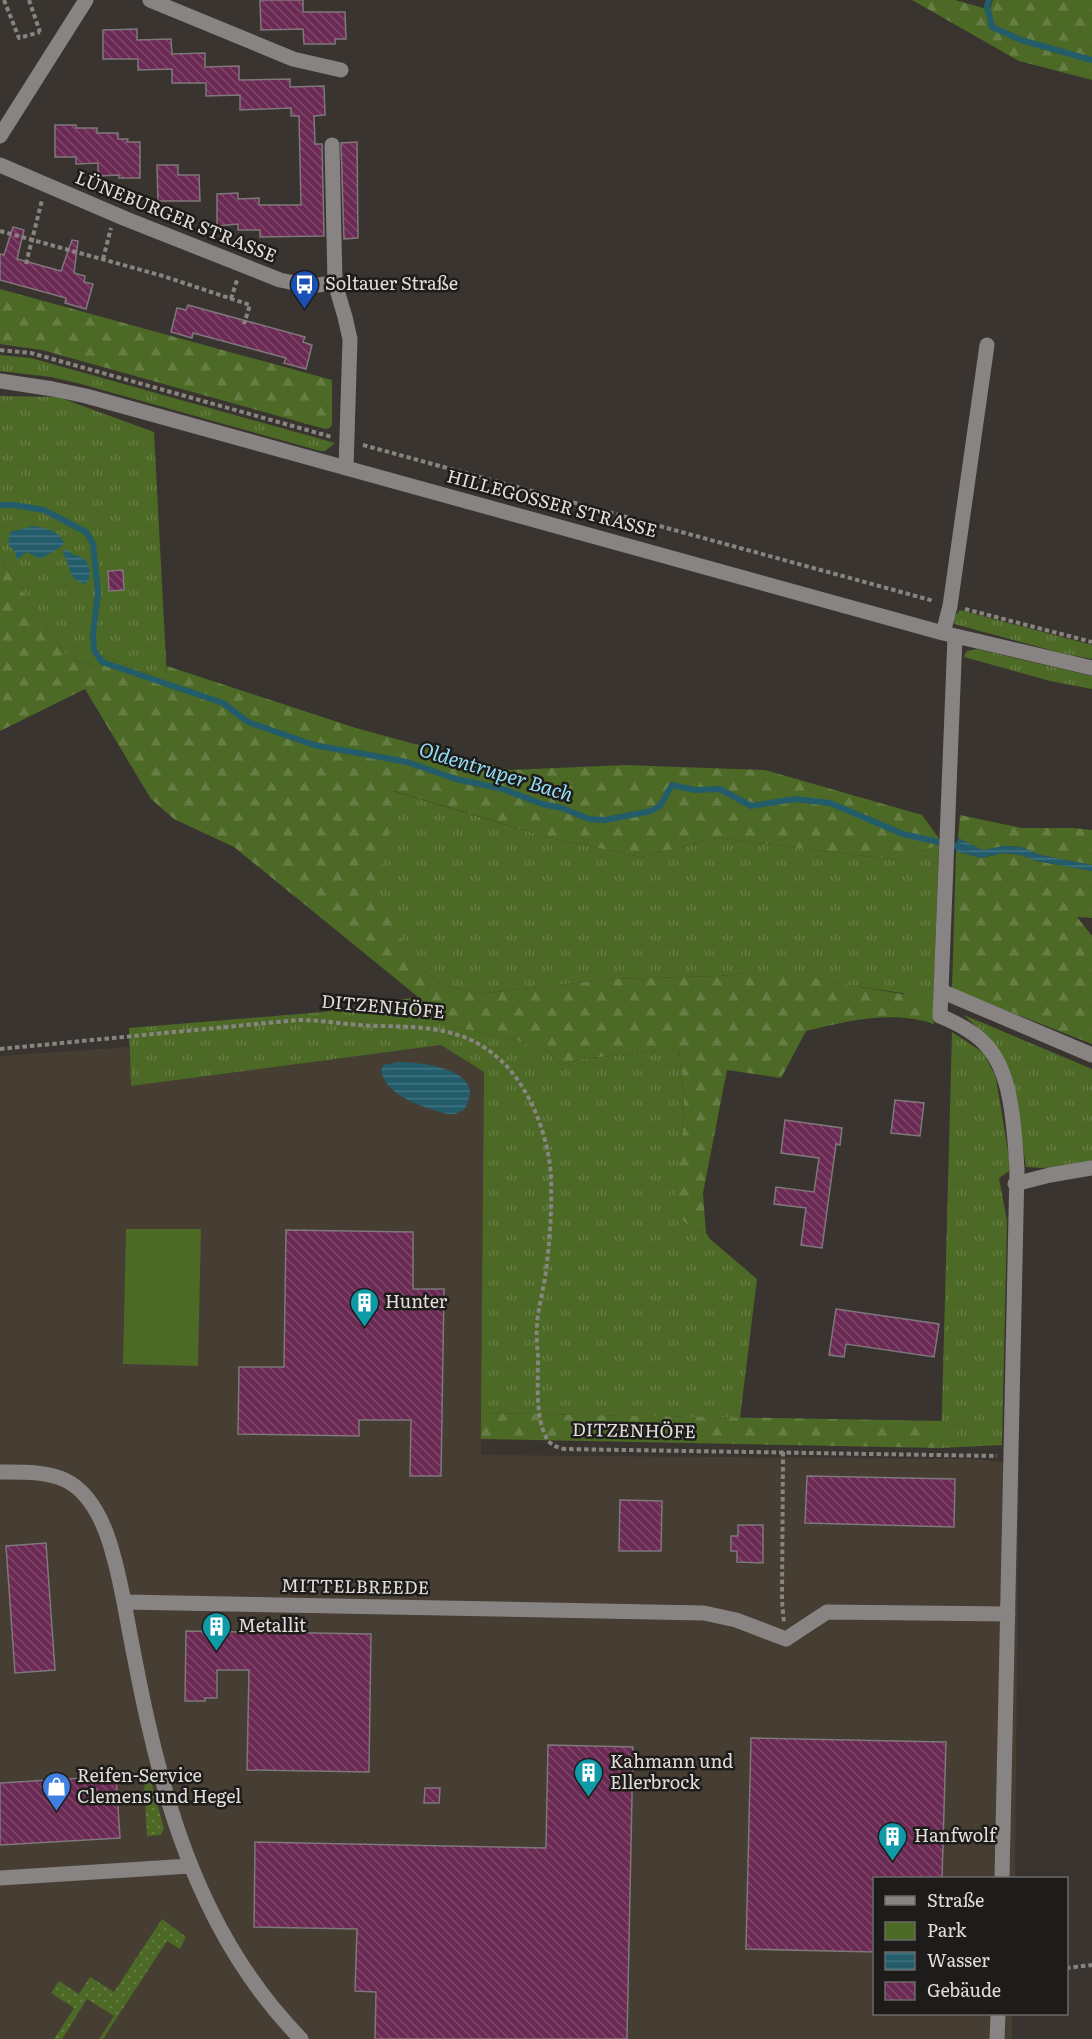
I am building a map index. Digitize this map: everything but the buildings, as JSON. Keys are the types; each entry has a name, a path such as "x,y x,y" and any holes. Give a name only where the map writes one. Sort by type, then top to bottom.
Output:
{"street":[{"path":"0,136 86,0"},
{"path":"150,0 293,59 341,70"},
{"path":"332,145 335,283 350,339 346,468"},
{"name":"LÜNEBURGER STRASSE","path":"0,165 280,280 309,286 335,283"},
{"path":"987,345 950,606 940,1016 970,1031 987,1045 997,1059 1004,1076 1017,1168 1002,1877"},
{"name":"HILLEGOSSER STRASSE","path":"0,381 86,396 949,634 1092,668"},
{"path":"941,991 1092,1055"},
{"path":"1015,1184 1092,1168"},
{"path":"0,1473 51,1475 75,1486 93,1508 108,1538 160,1772 190,1866 202,1894 256,1988 301,2039"},
{"name":"MITTELBREEDE","path":"124,1602 704,1613 736,1620 786,1639 827,1612 1008,1614"},
{"path":"0,1878 190,1866"},
{"path":"997,2039 998,2015"}],"path":[{"path":"4,0 19,38 40,32 29,0"},
{"path":"26,264 41,203 48,185"},
{"path":"103,259 116,214"},
{"path":"0,231 163,276 250,306 244,324"},
{"path":"0,350 31,353 950,606 1092,642"},
{"name":"DITZENHÖFE","path":"0,1049 286,1021 321,1020 355,1025 442,1030 488,1049 513,1072 532,1105 544,1139 551,1174 546,1272 537,1325 537,1384 546,1437 554,1446 564,1449 1012,1456"},
{"path":"782,1601 783,1452"},
{"path":"1068,1968 1092,1965"}],"shaded area":[{"path":"441,1045 484,1072 481,1455 970,1459 1019,1463 1015,1877 873,1877 873,2015 1012,2015 1012,2039 0,2039 0,1056 129,1047 131,1086"}],"green space":[{"path":"912,0 955,0 990,9 993,0 1092,0 1092,80 1019,61"},
{"path":"0,289 332,380 332,424 330,428 325,429 42,350 0,344"},
{"path":"0,355 31,358 335,443 325,451 320,451 81,384 51,377 0,371"},
{"path":"0,396 58,397 154,432 167,679 148,674 103,655 97,666 68,659 5,565 0,555"},
{"path":"0,555 68,659 97,666 103,655 148,674 166,678 167,666 356,728 510,770 625,765 765,770 922,815 938,837 939,845 897,860 717,838 641,857 554,839 394,791 378,901 418,966 441,983 477,994 613,979 748,973 789,974 903,994 915,991 933,1009 934,1024 886,1017 822,1027 806,1031 781,1078 727,1070 703,1193 706,1233 694,1230 674,1212 684,1101 679,1049 581,1059 561,1065 544,1049 516,1040 455,1027 234,847 174,819 151,799 85,689 0,731"},
{"path":"960,610 1092,645 1092,659 1061,653 954,624 954,617"},
{"path":"977,649 1092,676 1092,689 1050,681 964,657 967,651"},
{"path":"393,791 554,839 641,857 717,838 897,860 939,845 933,1009 909,994 815,978 748,973 613,979 477,994 441,983 418,966 377,901"},
{"path":"960,815 1022,828 1092,830 1092,865 1040,855 1021,847 1003,846 984,851 958,838"},
{"path":"956,851 981,858 1003,853 1021,855 1037,861 1092,871 1092,918 1077,917 1092,936 1092,1044 952,989"},
{"path":"418,997 455,1027 516,1040 544,1049 561,1065 581,1059 679,1049 684,1101 682,1138 694,1230 706,1233 757,1279 740,1418 481,1413 484,1072 441,1045 131,1086 129,1028 323,1012"},
{"path":"964,1015 1092,1069 1092,1161 1045,1168 1026,1167 1011,1074 998,1048"},
{"path":"952,1032 984,1053 996,1078 1011,1170 999,1178 1007,1221 1002,1445 941,1448"},
{"path":"126,1229 201,1229 198,1366 123,1364"},
{"path":"481,1413 943,1421 941,1448 481,1439"},
{"path":"144,1779 151,1781 164,1829 161,1835 147,1836"},
{"path":"162,1919 186,1937 180,1949 167,1941 103,2039 99,2039 114,2016 87,1999 62,2039 54,2039 74,2008 51,1993 59,1981 79,1994 90,1977 114,1992"}],"water":[{"path":"33,526 56,533 64,543 40,559 27,552 17,560 15,552 8,544 10,532"},
{"path":"64,550 68,550 87,562 90,574 85,584 72,576 63,553"},
{"path":"958,838 983,850 1003,846 1021,847 1040,855 1092,865 1092,871 1037,861 1021,855 1003,853 981,858 956,851"},
{"path":"399,1062 429,1065 460,1076 467,1083 470,1091 465,1109 455,1114 447,1114 399,1095 385,1080 381,1071 383,1065"}],"waterway":[{"path":"989,0 987,6 992,27 1021,40 1092,60"},
{"name":"Oldentruper Bach","path":"0,505 44,510 86,532 93,544 98,593 93,634 94,650 102,662 223,703 248,722 314,745 407,762 456,779 503,789 589,819 605,820 651,811 660,806 672,785 695,790 720,789 751,806 795,799 830,803 903,834 965,848"}],"place":[{"name":"Soltauer Straße","path":"304,310"},
{"name":"Hunter","path":"364,1328"},
{"name":"Metallit","path":"217,1652"},
{"name":"Kahmann und Ellerbrock","path":"589,1798"},
{"name":"Reifen-Service Clemens und Hegel","path":"56,1812"},
{"name":"Hanfwolf","path":"893,1862"}]}
